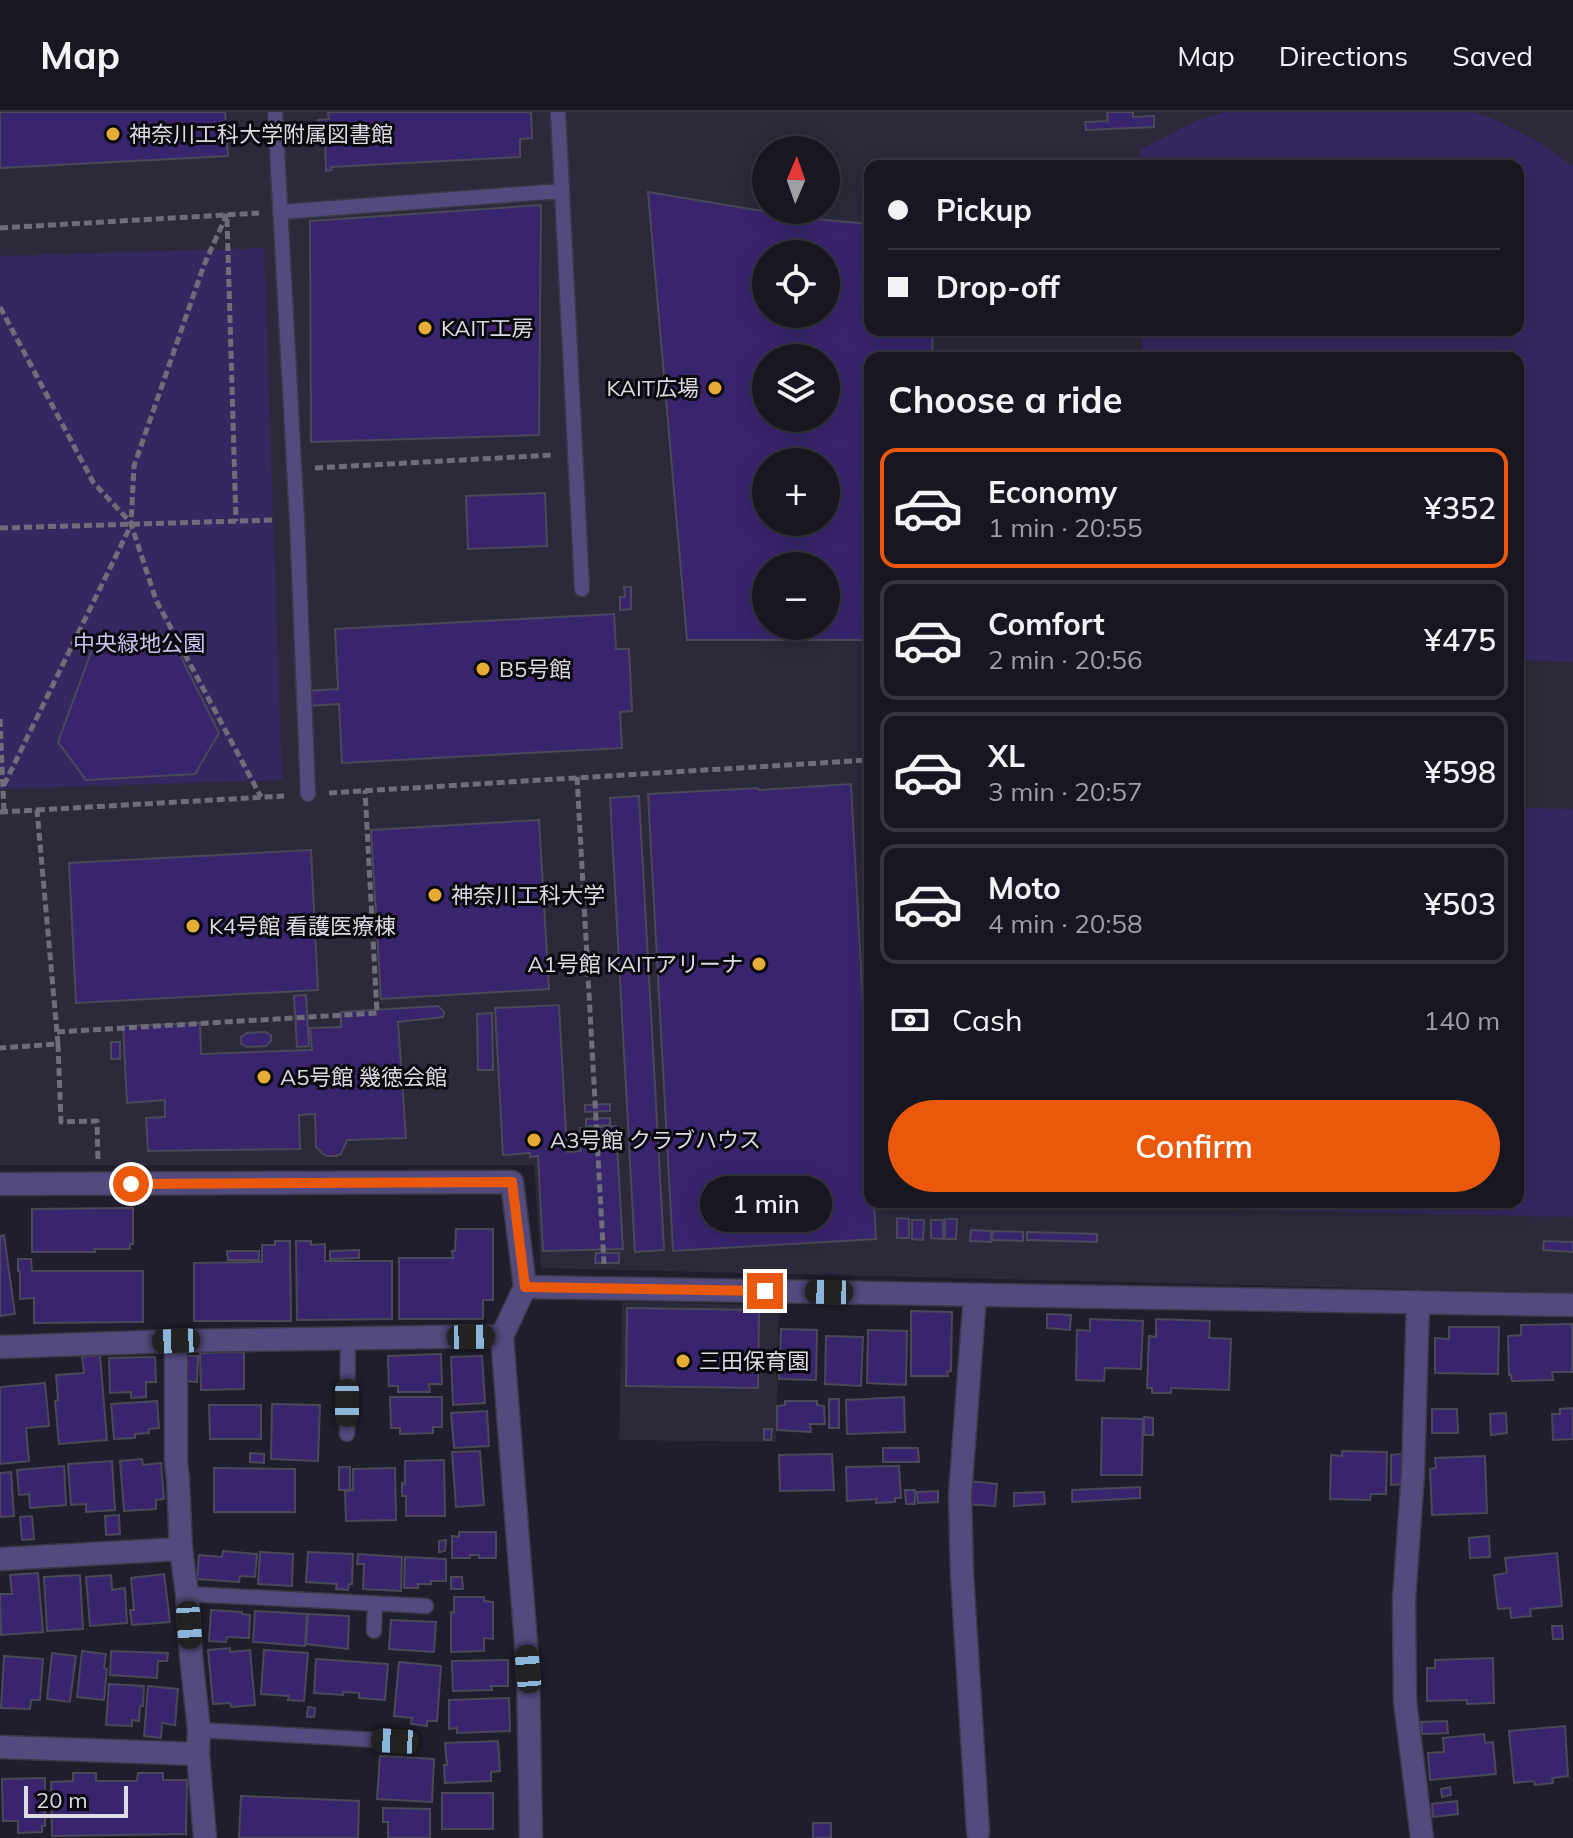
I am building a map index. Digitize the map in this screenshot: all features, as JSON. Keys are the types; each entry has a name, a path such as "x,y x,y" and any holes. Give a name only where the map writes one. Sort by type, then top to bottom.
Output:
{"street":[{"path":"0,1184 512,1182 525,1287 502,1336 528,1669 531,1838"},
{"path":"525,1287 1573,1305"},
{"path":"975,1295 960,1495 978,1832"},
{"path":"1418,1302 1404,1629 1405,1701 1422,1838"},
{"path":"0,1347 502,1336"},
{"path":"176,1341 176,1461 181,1549 199,1730 205,1838"},
{"path":"0,1559 181,1549"},
{"path":"0,1747 198,1754"}],"lane":[{"path":"275,112 308,794"},
{"path":"558,112 582,589"},
{"path":"280,212 562,191"},
{"path":"347,1434 348,1340"},
{"path":"187,1594 426,1606"},
{"path":"374,1631 375,1603"},
{"path":"199,1730 395,1741"}],"path":[{"path":"0,228 280,212"},
{"path":"227,214 236,521"},
{"path":"227,214 204,265 134,466 131,524 156,600 261,797"},
{"path":"0,307 93,482 131,524"},
{"path":"294,469 575,454"},
{"path":"0,528 297,520"},
{"path":"4,785 131,524"},
{"path":"0,719 4,785 2,812 864,760"},
{"path":"577,777 606,1289"},
{"path":"57,1032 377,1013 365,790"},
{"path":"37,810 58,1044 61,1122 97,1121"},
{"path":"0,1048 58,1044"}],"shaded area":[{"name":"神奈川工科大学","path":"0,112 1573,112 1573,1293 541,1268 534,1165 0,1165"},
{"path":"622,1302 779,1305 776,1442 619,1440"}],"green space":[{"path":"1225,112 1474,112 1526,135 1573,167 1573,662 1524,660 1524,352 1142,352 1141,336 1524,336 1524,160 1140,160 1140,150 1196,121"},
{"name":"中央緑地公園","path":"264,248 282,780 0,789 0,256"},
{"path":"1524,808 1573,809 1573,1217 1146,1208 1524,1208"}],"building":[{"name":"神奈川工科大学附属図書館","path":"0,112 225,112 228,156 0,168"},
{"path":"328,112 531,112 532,138 520,139 520,157 331,167 332,170 326,171 325,141 319,142 318,120 329,119"},
{"path":"1107,112 1133,112 1133,117 1154,116 1154,127 1086,130 1085,122 1108,121"},
{"name":"KAIT広場","path":"648,192 752,209 752,224 864,223 864,336 933,336 932,352 864,352 864,640 840,640 840,552 752,552 752,640 687,640"},
{"name":"KAIT工房","path":"541,205 539,435 311,442 310,221"},
{"path":"545,493 547,546 468,549 466,496"},
{"path":"624,587 631,587 631,609 620,610 620,597 625,597"},
{"name":"B5号館","path":"614,614 616,649 629,649 632,711 620,712 622,748 342,763 339,704 308,706 307,691 338,689 335,629"},
{"path":"170,635 219,733 195,774 86,780 58,742 96,639"},
{"name":"A1号館 KAITアリーナ","path":"851,784 864,1024 864,1208 874,1208 876,1239 673,1251 648,794"},
{"path":"639,796 664,1250 635,1252 610,798"},
{"path":"539,820 549,989 381,999 371,830"},
{"name":"K4号館 看護医療棟","path":"311,850 318,990 76,1003 69,863"},
{"path":"306,995 309,1046 297,1047 294,996"},
{"name":"A3号館 クラブハウス","path":"559,1005 567,1152 581,1151 580,1128 616,1126 623,1249 543,1251 538,1156 530,1157 530,1153 503,1155 495,1008"},
{"name":"A5号館 幾徳会館","path":"438,1006 444,1012 443,1017 398,1022 406,1138 347,1140 341,1154 327,1156 316,1147 315,1114 299,1115 300,1149 148,1151 146,1118 165,1117 165,1100 127,1103 123,1026 200,1023 201,1054 312,1050 310,1028 341,1027 341,1012"},
{"path":"492,1013 493,1070 478,1070 477,1014"},
{"path":"265,1032 271,1035 271,1041 266,1046 247,1047 241,1044 241,1037 247,1033"},
{"path":"111,1042 120,1042 120,1059 111,1059"},
{"path":"610,1104 610,1111 585,1112 585,1105"},
{"path":"610,1118 610,1125 586,1126 586,1119"},
{"path":"133,1208 133,1244 130,1244 130,1249 32,1252 32,1209"},
{"path":"897,1218 909,1219 909,1238 897,1238"},
{"path":"945,1219 957,1219 956,1239 945,1239"},
{"path":"912,1220 924,1220 923,1240 912,1239"},
{"path":"931,1220 943,1220 943,1239 931,1238"},
{"path":"456,1229 493,1229 493,1300 483,1300 483,1319 399,1319 399,1258 453,1258"},
{"path":"971,1230 991,1231 991,1242 970,1241"},
{"path":"993,1231 1023,1232 1023,1241 992,1240"},
{"path":"1027,1232 1097,1234 1097,1242 1027,1240"},
{"path":"4,1235 15,1314 0,1316 0,1236"},
{"path":"275,1241 290,1241 291,1321 194,1321 194,1263 262,1262 262,1245 275,1245"},
{"path":"296,1241 311,1241 311,1245 325,1244 325,1261 392,1261 392,1319 297,1320"},
{"path":"1544,1241 1573,1242 1573,1252 1543,1250"},
{"path":"359,1250 359,1258 330,1259 330,1251"},
{"path":"227,1251 259,1251 259,1260 228,1260"},
{"path":"596,1253 619,1253 619,1263 595,1263"},
{"path":"18,1259 31,1259 32,1271 143,1271 143,1322 34,1323 34,1298 20,1299"},
{"path":"627,1308 759,1310 758,1388 626,1386"},
{"path":"911,1311 952,1312 951,1371 947,1372 948,1376 911,1376"},
{"path":"1047,1314 1071,1315 1070,1330 1047,1328"},
{"path":"1090,1319 1143,1321 1141,1369 1105,1368 1104,1381 1076,1380 1077,1330 1090,1331"},
{"path":"1156,1319 1210,1321 1209,1338 1231,1339 1229,1390 1171,1388 1171,1393 1152,1393 1152,1388 1147,1388 1149,1336 1156,1337"},
{"path":"1572,1324 1572,1372 1552,1372 1553,1380 1512,1381 1509,1375 1508,1336 1521,1335 1521,1325"},
{"path":"1449,1327 1499,1327 1498,1374 1435,1373 1435,1338 1449,1339"},
{"path":"781,1329 817,1330 816,1380 779,1379"},
{"path":"868,1330 907,1331 906,1385 867,1383"},
{"path":"826,1336 863,1337 861,1386 825,1384"},
{"path":"244,1352 244,1389 201,1390 200,1353"},
{"path":"441,1354 442,1384 429,1384 430,1392 398,1392 398,1386 389,1386 388,1356"},
{"path":"100,1355 107,1440 59,1444 56,1375 84,1373 82,1357"},
{"path":"186,1356 198,1356 197,1382 185,1381"},
{"path":"482,1356 485,1403 453,1405 451,1357"},
{"path":"155,1357 156,1382 146,1382 146,1397 131,1398 131,1392 110,1393 109,1358"},
{"path":"45,1383 49,1426 26,1428 29,1461 0,1464 0,1387"},
{"path":"390,1397 442,1397 442,1427 433,1427 433,1433 400,1434 400,1428 391,1428"},
{"path":"904,1397 905,1432 847,1434 846,1400"},
{"path":"829,1399 839,1399 839,1428 829,1428"},
{"path":"157,1401 159,1428 149,1429 149,1433 135,1434 135,1438 114,1439 111,1404"},
{"path":"785,1401 817,1401 817,1405 824,1406 825,1424 810,1424 811,1432 777,1430 777,1406 785,1405"},
{"path":"272,1404 320,1405 318,1461 271,1459"},
{"path":"209,1405 261,1405 261,1439 210,1439"},
{"path":"1573,1408 1573,1439 1553,1440 1552,1414 1560,1414 1560,1409"},
{"path":"1432,1409 1457,1409 1458,1433 1432,1433"},
{"path":"487,1411 489,1446 454,1448 451,1413"},
{"path":"1506,1413 1507,1433 1491,1435 1490,1414"},
{"path":"1144,1417 1153,1418 1153,1435 1144,1435"},
{"path":"1102,1418 1143,1419 1142,1475 1101,1475"},
{"path":"764,1429 772,1429 771,1440 764,1440"},
{"path":"883,1448 918,1448 919,1462 883,1462"},
{"path":"480,1451 484,1505 456,1507 452,1452"},
{"path":"1342,1451 1387,1452 1386,1494 1371,1494 1370,1500 1330,1499 1331,1455 1342,1456"},
{"path":"250,1453 264,1454 264,1463 250,1462"},
{"path":"832,1454 834,1490 780,1491 779,1455"},
{"path":"1402,1454 1402,1484 1391,1485 1391,1455"},
{"path":"1485,1456 1487,1513 1432,1515 1430,1469 1436,1468 1435,1458"},
{"path":"142,1459 143,1465 161,1463 164,1499 156,1500 156,1509 124,1511 120,1461"},
{"path":"444,1460 445,1516 406,1516 406,1496 402,1496 405,1461"},
{"path":"112,1461 115,1510 86,1512 86,1504 71,1505 68,1464"},
{"path":"64,1466 66,1505 30,1508 29,1494 19,1495 17,1470"},
{"path":"899,1466 901,1498 895,1498 895,1502 876,1503 877,1499 847,1501 846,1467"},
{"path":"339,1467 350,1467 350,1490 339,1490"},
{"path":"214,1468 295,1469 295,1512 214,1512"},
{"path":"395,1468 396,1520 346,1521 345,1491 353,1490 353,1469"},
{"path":"11,1472 14,1516 0,1517 0,1473"},
{"path":"969,1481 997,1484 995,1506 966,1504"},
{"path":"1140,1487 1140,1498 1072,1502 1072,1490"},
{"path":"905,1490 915,1490 915,1504 906,1504"},
{"path":"938,1491 938,1502 918,1503 917,1492"},
{"path":"1044,1492 1045,1504 1014,1506 1014,1493"},
{"path":"119,1515 120,1534 106,1535 105,1516"},
{"path":"32,1516 34,1539 22,1540 20,1517"},
{"path":"459,1532 496,1532 496,1558 470,1555 470,1558 452,1558 452,1536 459,1537"},
{"path":"1489,1536 1490,1557 1470,1558 1469,1538"},
{"path":"446,1540 445,1551 439,1552 439,1541"},
{"path":"223,1551 257,1554 255,1577 240,1576 239,1582 197,1579 199,1555 222,1557"},
{"path":"260,1552 293,1554 292,1586 258,1584"},
{"path":"308,1552 353,1554 352,1584 349,1584 348,1590 336,1589 337,1584 306,1582"},
{"path":"1557,1553 1562,1606 1530,1609 1531,1616 1511,1618 1510,1608 1498,1609 1494,1575 1507,1573 1505,1558"},
{"path":"358,1554 402,1557 401,1591 363,1589 364,1564 357,1564"},
{"path":"405,1557 446,1559 446,1581 431,1581 431,1584 418,1584 418,1588 404,1588"},
{"path":"38,1573 43,1632 1,1635 0,1594 12,1594 10,1575"},
{"path":"164,1574 170,1622 132,1625 131,1578"},
{"path":"80,1575 83,1629 47,1631 44,1577"},
{"path":"111,1575 112,1590 125,1588 127,1623 90,1626 86,1577"},
{"path":"451,1577 462,1577 463,1589 451,1589"},
{"path":"454,1597 484,1597 484,1601 493,1602 493,1639 484,1638 484,1651 451,1652"},
{"path":"211,1610 250,1615 249,1638 227,1637 226,1642 209,1641"},
{"path":"255,1611 307,1614 305,1646 253,1642"},
{"path":"308,1614 349,1616 348,1649 306,1644"},
{"path":"391,1620 436,1622 434,1652 389,1649"},
{"path":"1552,1626 1562,1626 1563,1639 1553,1639"},
{"path":"230,1648 230,1652 250,1650 255,1705 231,1707 230,1703 213,1704 208,1650"},
{"path":"264,1650 308,1653 304,1701 288,1700 289,1696 261,1694"},
{"path":"82,1651 106,1654 104,1700 77,1697"},
{"path":"111,1651 168,1653 167,1661 158,1661 157,1678 110,1675"},
{"path":"52,1653 76,1656 70,1702 47,1699"},
{"path":"4,1656 43,1659 40,1700 31,1700 30,1709 1,1708"},
{"path":"1493,1658 1494,1703 1427,1701 1427,1668 1435,1668 1435,1660"},
{"path":"316,1659 388,1664 385,1700 359,1698 359,1693 314,1693"},
{"path":"508,1660 508,1686 491,1686 492,1690 453,1691 452,1661"},
{"path":"399,1662 441,1666 437,1721 427,1721 427,1726 411,1724 412,1718 394,1716"},
{"path":"109,1684 144,1686 139,1721 132,1720 132,1726 106,1725"},
{"path":"148,1686 178,1689 175,1725 162,1723 161,1738 144,1736"},
{"path":"509,1698 510,1731 457,1733 457,1728 449,1729 449,1700"},
{"path":"308,1707 315,1708 314,1717 307,1717"},
{"path":"1447,1721 1448,1733 1422,1734 1421,1722"},
{"path":"1565,1726 1568,1776 1552,1778 1553,1783 1514,1783 1509,1731"},
{"path":"1484,1734 1485,1743 1493,1742 1496,1774 1430,1780 1428,1753 1444,1752 1443,1738"},
{"path":"498,1741 500,1771 491,1772 491,1781 445,1783 445,1743"},
{"path":"380,1756 434,1759 432,1802 377,1799"},
{"path":"73,1773 96,1773 96,1781 137,1781 138,1773 163,1773 163,1780 187,1780 186,1834 52,1836 51,1782 73,1781"},
{"path":"45,1778 45,1826 42,1826 42,1832 18,1833 18,1821 3,1821 2,1779"},
{"path":"1450,1787 1451,1795 1442,1797 1441,1789"},
{"path":"442,1793 493,1793 493,1829 442,1829"},
{"path":"241,1796 359,1801 358,1838 239,1838"},
{"path":"1457,1801 1458,1814 1433,1817 1432,1804"},
{"path":"383,1808 430,1809 430,1838 388,1838 388,1822 383,1822"},
{"path":"813,1823 831,1823 831,1838 813,1838"}],"place":[{"name":"神奈川工科大学附属図書館","path":"113,134"},
{"name":"KAIT工房","path":"425,328"},
{"name":"KAIT広場","path":"715,388"},
{"name":"B5号館","path":"483,669"},
{"name":"神奈川工科大学","path":"435,895"},
{"name":"K4号館 看護医療棟","path":"193,926"},
{"name":"A1号館 KAITアリーナ","path":"759,964"},
{"name":"A5号館 幾徳会館","path":"264,1077"},
{"name":"A3号館 クラブハウス","path":"534,1140"},
{"name":"三田保育園","path":"683,1361"}],"route":[{"path":"131,1184 512,1182 525,1287 765,1291"}]}
